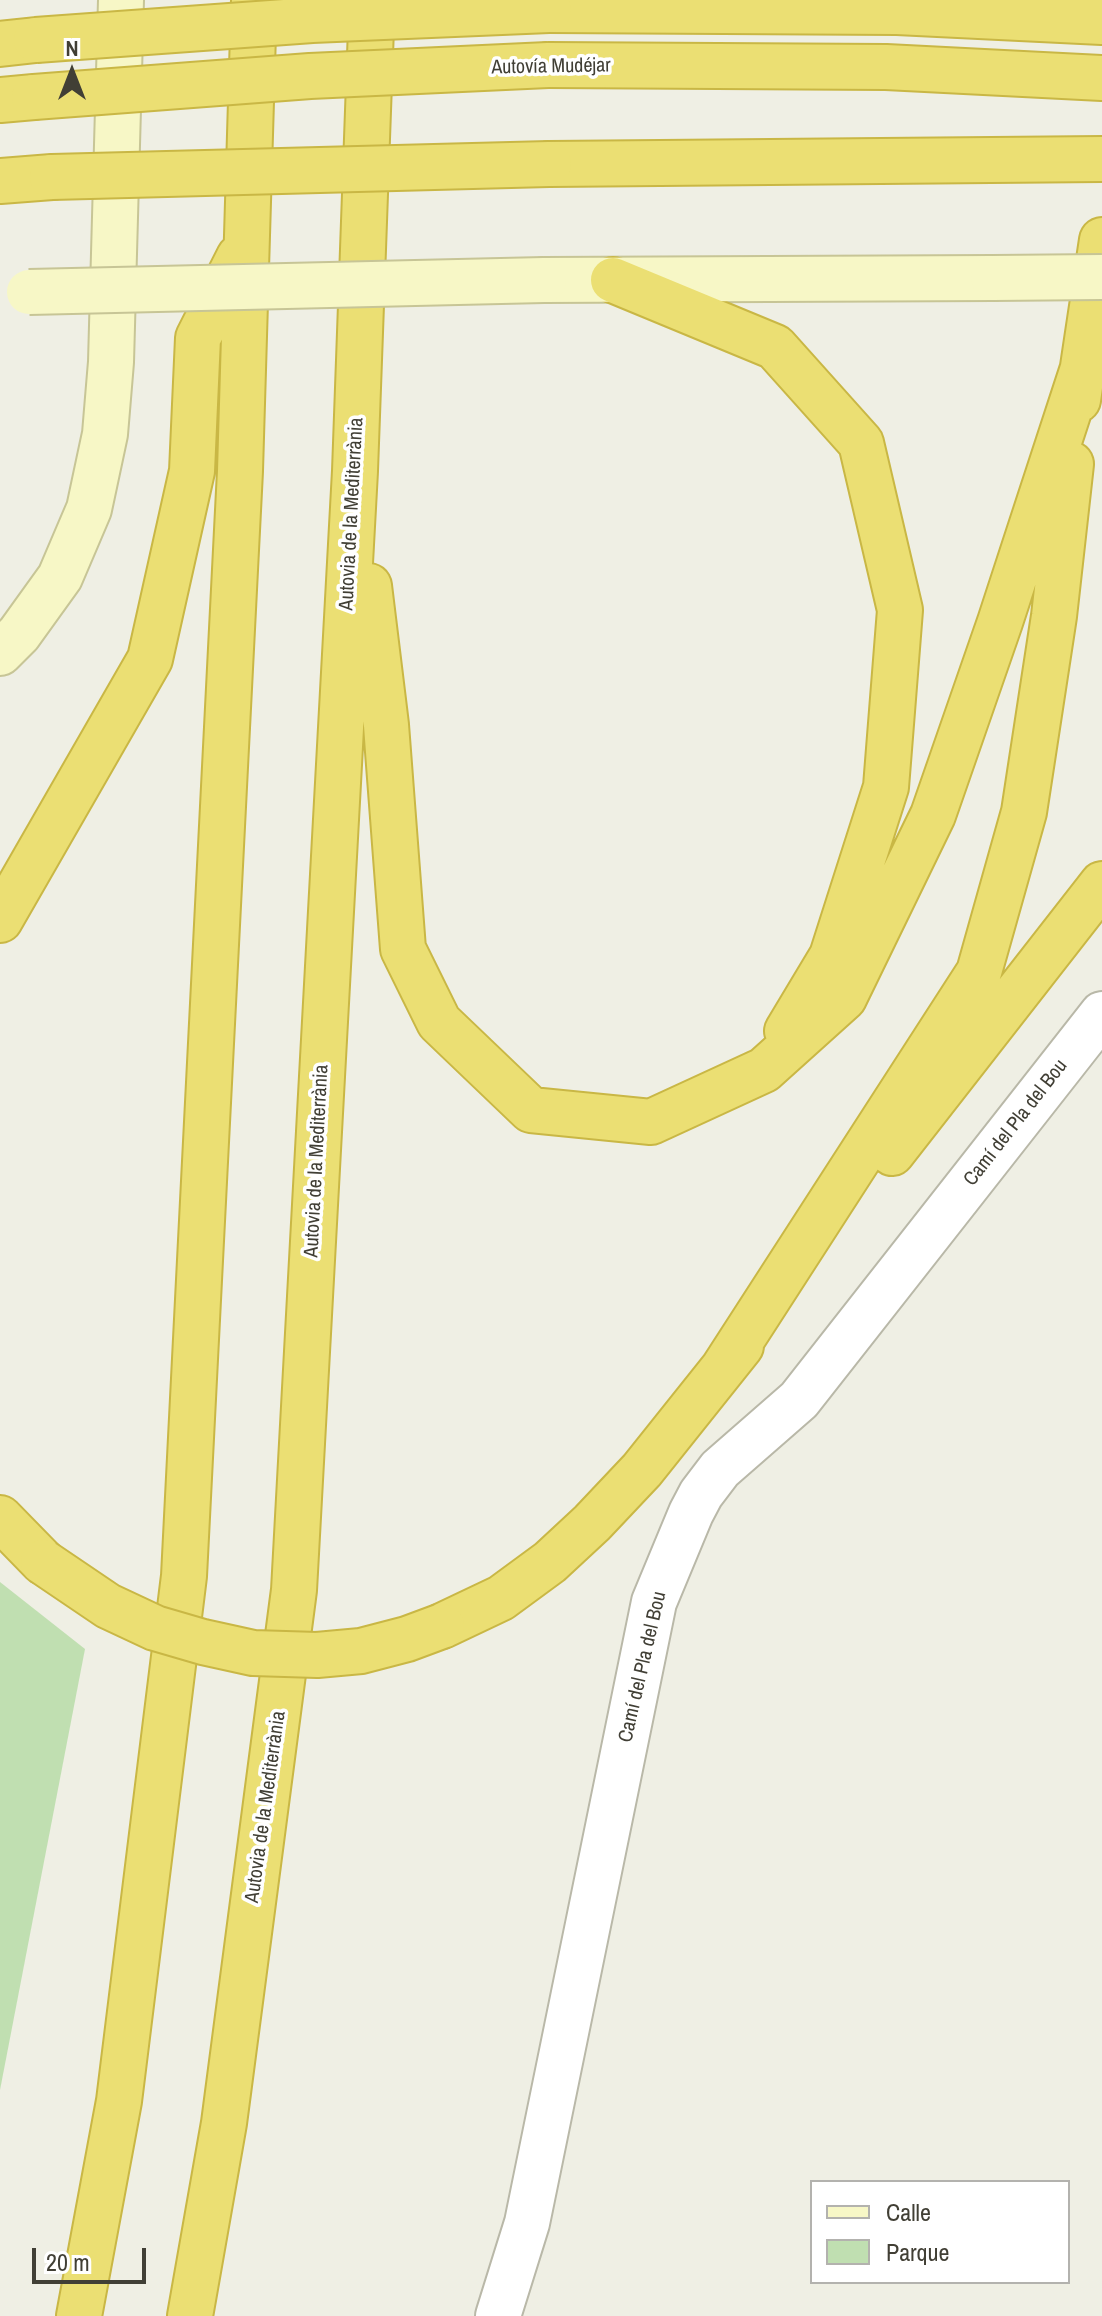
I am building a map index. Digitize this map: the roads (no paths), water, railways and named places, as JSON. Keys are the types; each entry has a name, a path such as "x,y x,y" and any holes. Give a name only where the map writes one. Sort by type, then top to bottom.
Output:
{"highway":[{"path":"79,2316 119,2101 184,1576 240,471 254,0"},
{"name":"Autovia de la Mediterrània","path":"190,2316 224,2123 294,1590 355,471 372,0"},
{"path":"18,42 312,20 549,10 897,12 1102,22"},
{"name":"Autovía Mudéjar","path":"17,98 310,76 548,65 886,67 1102,78"},
{"path":"0,181 549,164 1102,159"},
{"path":"724,1367 979,972 1024,812 1054,616 1082,371 1102,240"},
{"path":"0,920 150,659 192,471 198,338 247,241"},
{"path":"613,280 775,347 861,443 900,610 886,787 832,956 764,1070"},
{"path":"355,471 386,725 403,949 439,1022 531,1110 651,1122 764,1070 844,998 933,815 1082,371"},
{"path":"0,1518 43,1562 108,1606 155,1628 253,1653 317,1655 361,1651 442,1626 501,1598 550,1562 642,1470 1102,884"}],"main road":[{"path":"0,653 19,634 60,577 89,509 105,434 111,362 121,0"},
{"path":"15,293 544,280 1102,277"}],"street":[{"name":"Camí del Pla del Bou","path":"498,2316 527,2223 654,1602 691,1513 720,1469 799,1400 1102,1014"}]}
